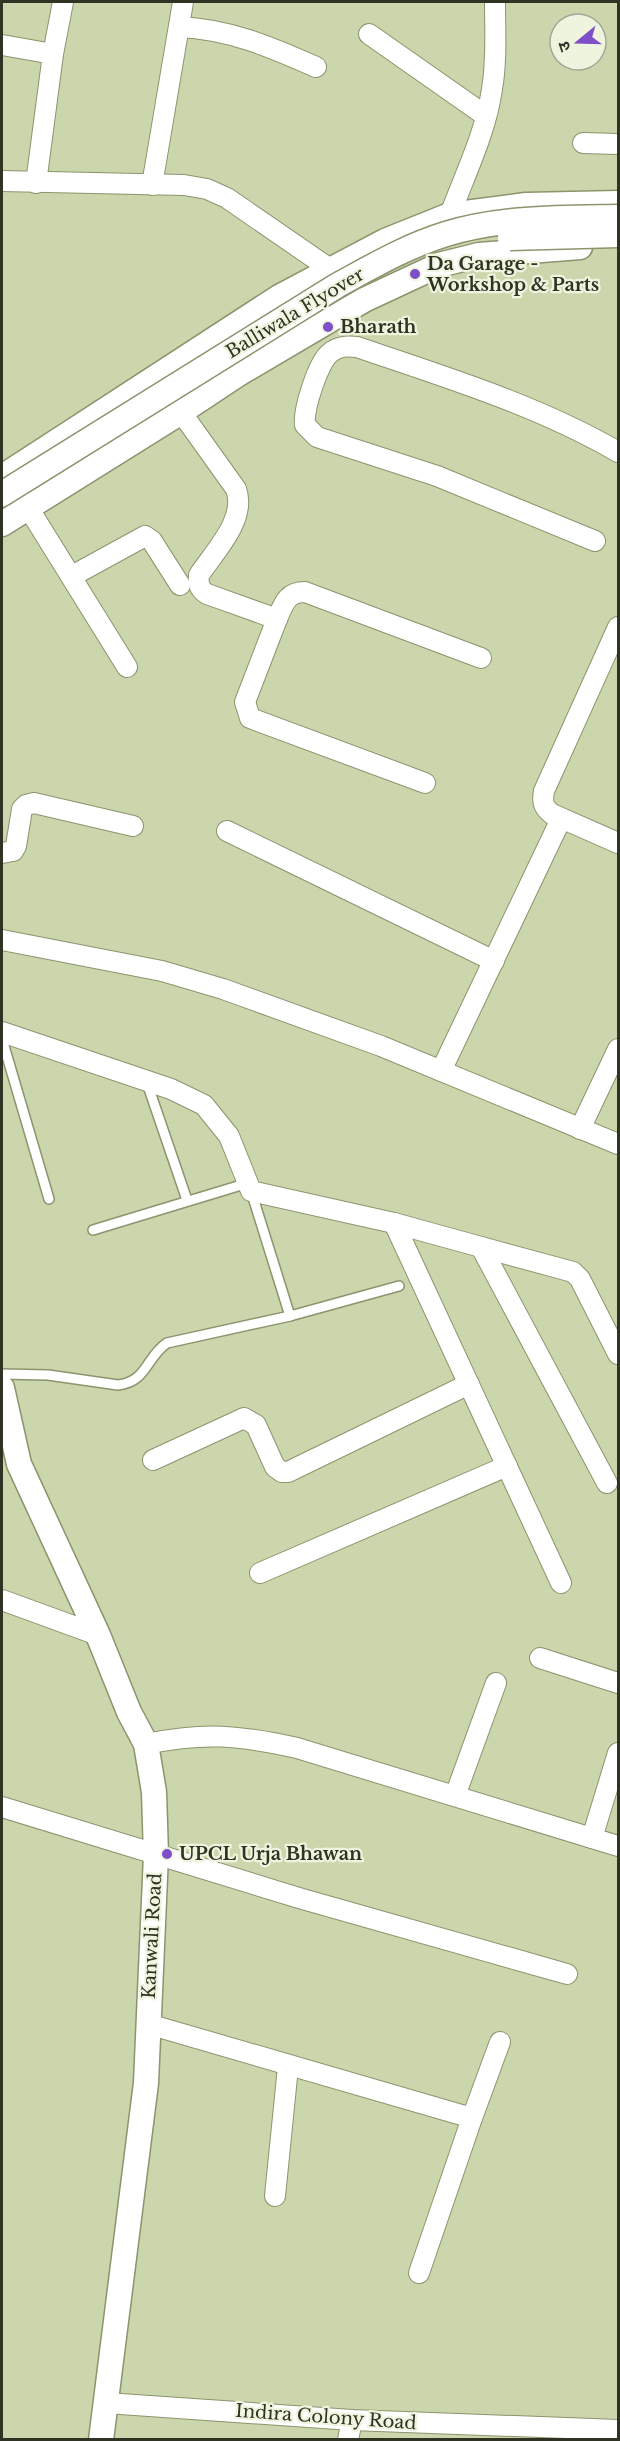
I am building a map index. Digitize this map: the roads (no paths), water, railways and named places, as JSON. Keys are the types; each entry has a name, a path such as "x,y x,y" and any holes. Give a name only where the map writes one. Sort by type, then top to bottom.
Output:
{"street":[{"path":"36,183 53,54 63,2"},
{"path":"152,185 183,2"},
{"path":"450,215 486,116 492,91 495,65 495,2"},
{"path":"179,27 206,28 233,34 316,67"},
{"path":"369,34 486,116"},
{"path":"2,45 53,54"},
{"path":"583,143 618,144"},
{"path":"2,181 152,185 207,189 227,198 330,269"},
{"path":"128,667 30,507 2,482 62,438 279,297 385,241 450,215 526,205 618,202"},
{"name":"Balliwala Flyover","path":"2,482 396,253 446,234 495,223 618,217"},
{"name":"Balliwala Flyover","path":"2,508 277,336 333,303 409,264 440,251 477,241 516,237 618,235"},
{"path":"2,524 240,373 364,300 439,265 479,255 522,250 618,246"},
{"path":"595,541 437,476 317,437 305,425 304,414 322,361 329,353 347,346 357,347 485,391 574,428 618,452"},
{"path":"181,412 236,489 240,500 235,521 199,575 198,584 207,594 277,619"},
{"path":"62,438 67,460 82,474"},
{"path":"72,576 145,536 152,541 180,585"},
{"path":"424,783 250,718 245,702 277,619 289,595 305,592 481,658"},
{"path":"618,627 544,791 542,802 546,810 561,819 618,843"},
{"path":"2,853 13,851 16,846 22,809 26,804 34,803 133,826"},
{"path":"441,1071 561,819"},
{"path":"227,831 494,961"},
{"path":"2,940 162,971 223,989 381,1046 618,1144"},
{"path":"2,1032 146,1080 190,1097 204,1105 229,1136 249,1187 394,1223 573,1272 580,1279 618,1354"},
{"path":"580,1129 618,1048"},
{"path":"394,1223 561,1583"},
{"path":"481,1247 607,1483"},
{"path":"153,1460 244,1418 256,1425 275,1467 282,1472 288,1472 469,1384"},
{"name":"Kanwali Road","path":"2,1388 19,1464 98,1635 129,1712 146,1744 154,1792 156,1854 146,2083 101,2439"},
{"path":"260,1572 507,1466"},
{"path":"2,1600 98,1635"},
{"path":"540,1658 618,1683"},
{"path":"455,1796 496,1683"},
{"path":"146,1744 182,1737 220,1735 260,1740 297,1748 618,1846"},
{"path":"592,1838 618,1753"},
{"path":"2,1807 298,1898 567,1974"},
{"path":"148,2024 288,2067 471,2118"},
{"path":"419,2273 471,2118 500,2042"},
{"path":"275,2196 288,2067"},
{"name":"Indira Colony Road","path":"106,2403 352,2420 489,2433 618,2430"},
{"path":"348,2439 352,2420"}],"lane":[{"path":"2,1039 49,1199"},
{"path":"146,1080 187,1200"},
{"path":"93,1230 187,1200 249,1187 290,1316"},
{"path":"2,1374 48,1375 118,1385 128,1384 137,1379 154,1355 167,1343 290,1316 399,1286"}],"place":[{"name":"Da Garage - Workshop & Parts","path":"415,274"},
{"name":"Bharath","path":"328,327"},
{"name":"UPCL Urja Bhawan","path":"167,1854"}]}
